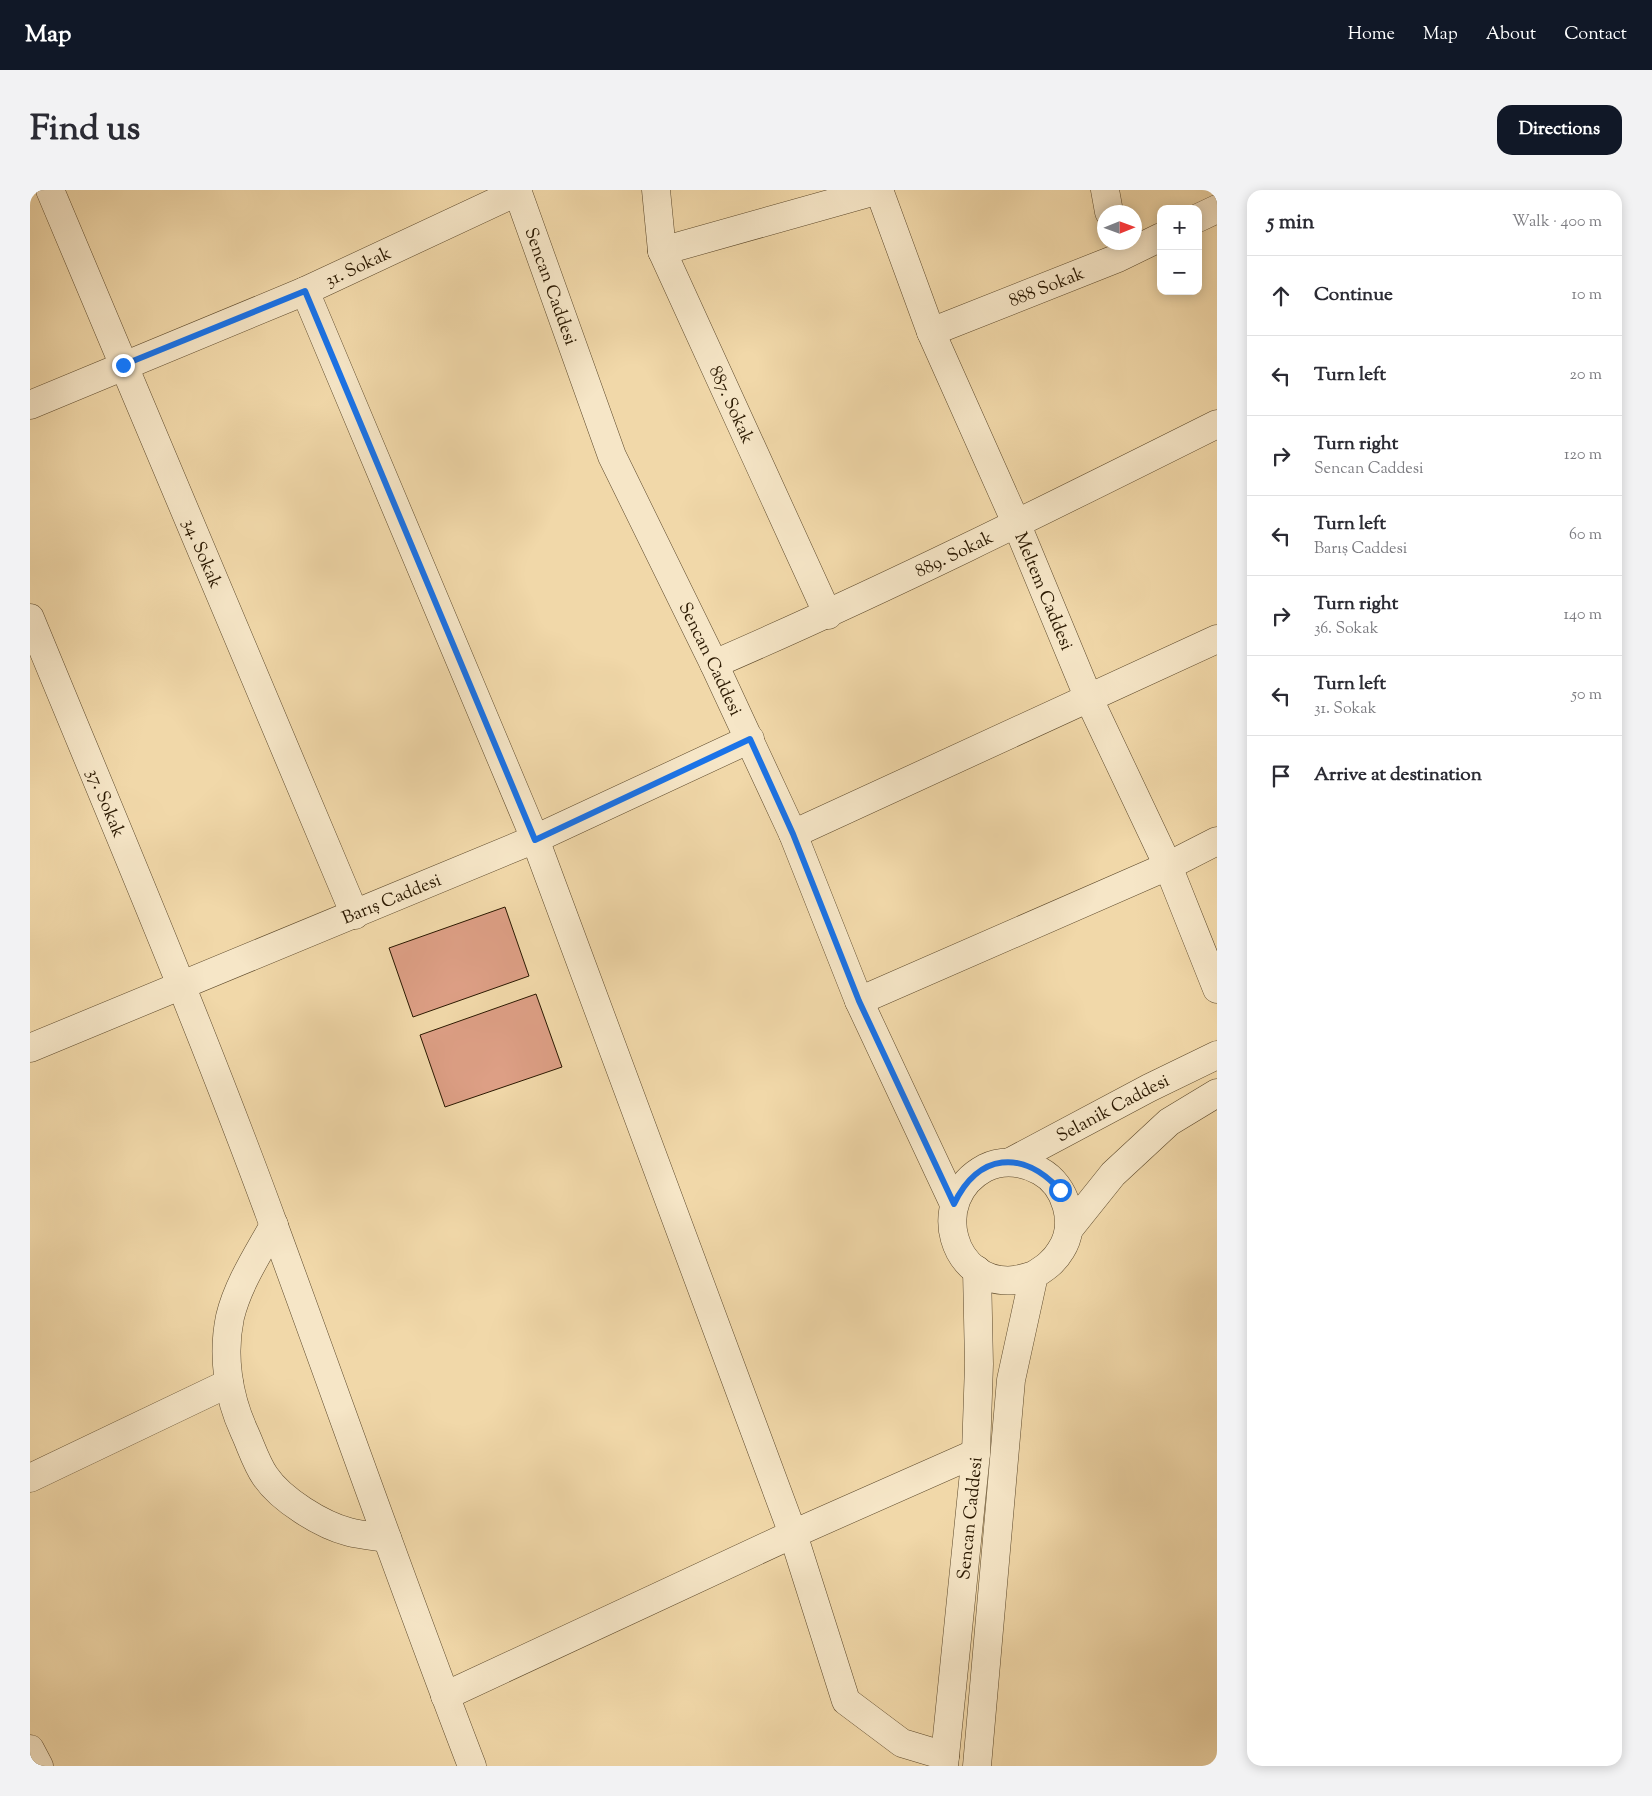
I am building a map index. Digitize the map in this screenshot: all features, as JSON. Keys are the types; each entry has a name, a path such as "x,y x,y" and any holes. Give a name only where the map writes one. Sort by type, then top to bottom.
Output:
{"street":[{"path":"30,199 50,190"},
{"name":"34. Sokak","path":"50,190 355,915"},
{"name":"887. Sokak","path":"656,190 662,251 828,615"},
{"path":"662,251 879,190"},
{"name":"Meltem Caddesi","path":"879,190 931,332 1017,524 1088,699 1168,866 1217,989"},
{"path":"1105,190 1108,205"},
{"name":"31. Sokak","path":"30,405 305,291 517,191"},
{"name":"Sencan Caddesi","path":"517,191 612,456 750,739 793,834 859,1001 954,1204"},
{"path":"1202,216 1217,209"},
{"name":"888 Sokak","path":"1142,242 1157,238"},
{"name":"888 Sokak","path":"931,332 1116,250"},
{"path":"305,291 535,840 792,1534 846,1701 902,1743 944,1761"},
{"name":"889. Sokak","path":"714,664 828,615 1017,524 1217,424"},
{"name":"37. Sokak","path":"30,618 182,987 274,1225 472,1766"},
{"path":"793,834 1217,638"},
{"name":"Barış Caddesi","path":"30,1048 535,840 750,739"},
{"path":"859,1001 1168,866 1217,841"},
{"name":"Selanik Caddesi","path":"1010,1162 1149,1088 1217,1055"},
{"path":"1069,1228 1113,1174 1169,1122 1217,1092"},
{"path":"1010,1162 1028,1165 1040,1171 1060,1190 1068,1208 1069,1228 1063,1248 1055,1259 1034,1275 1014,1280 994,1278 977,1270 964,1257 955,1241 952,1222 954,1204 962,1187 975,1174 992,1165 1010,1162"},
{"path":"274,1225 236,1296 227,1341 229,1383 239,1420 265,1476 303,1510 349,1532 387,1538"},
{"name":"Sencan Caddesi","path":"944,1761 976,1453 980,1364 977,1270"},
{"path":"977,1766 1011,1380 1034,1275"},
{"path":"30,1478 229,1383"},
{"path":"445,1696 792,1534 976,1453"},
{"path":"30,1749 39,1766"}],"building":[{"path":"505,907 529,976 413,1017 389,948"},
{"path":"536,994 562,1067 445,1107 420,1035"}],"route":[{"path":"123,365 305,291 535,840 750,739 793,834 859,1001 954,1204 962,1187 975,1174 992,1165 1010,1162 1028,1165 1046,1174 1060,1190"}]}
